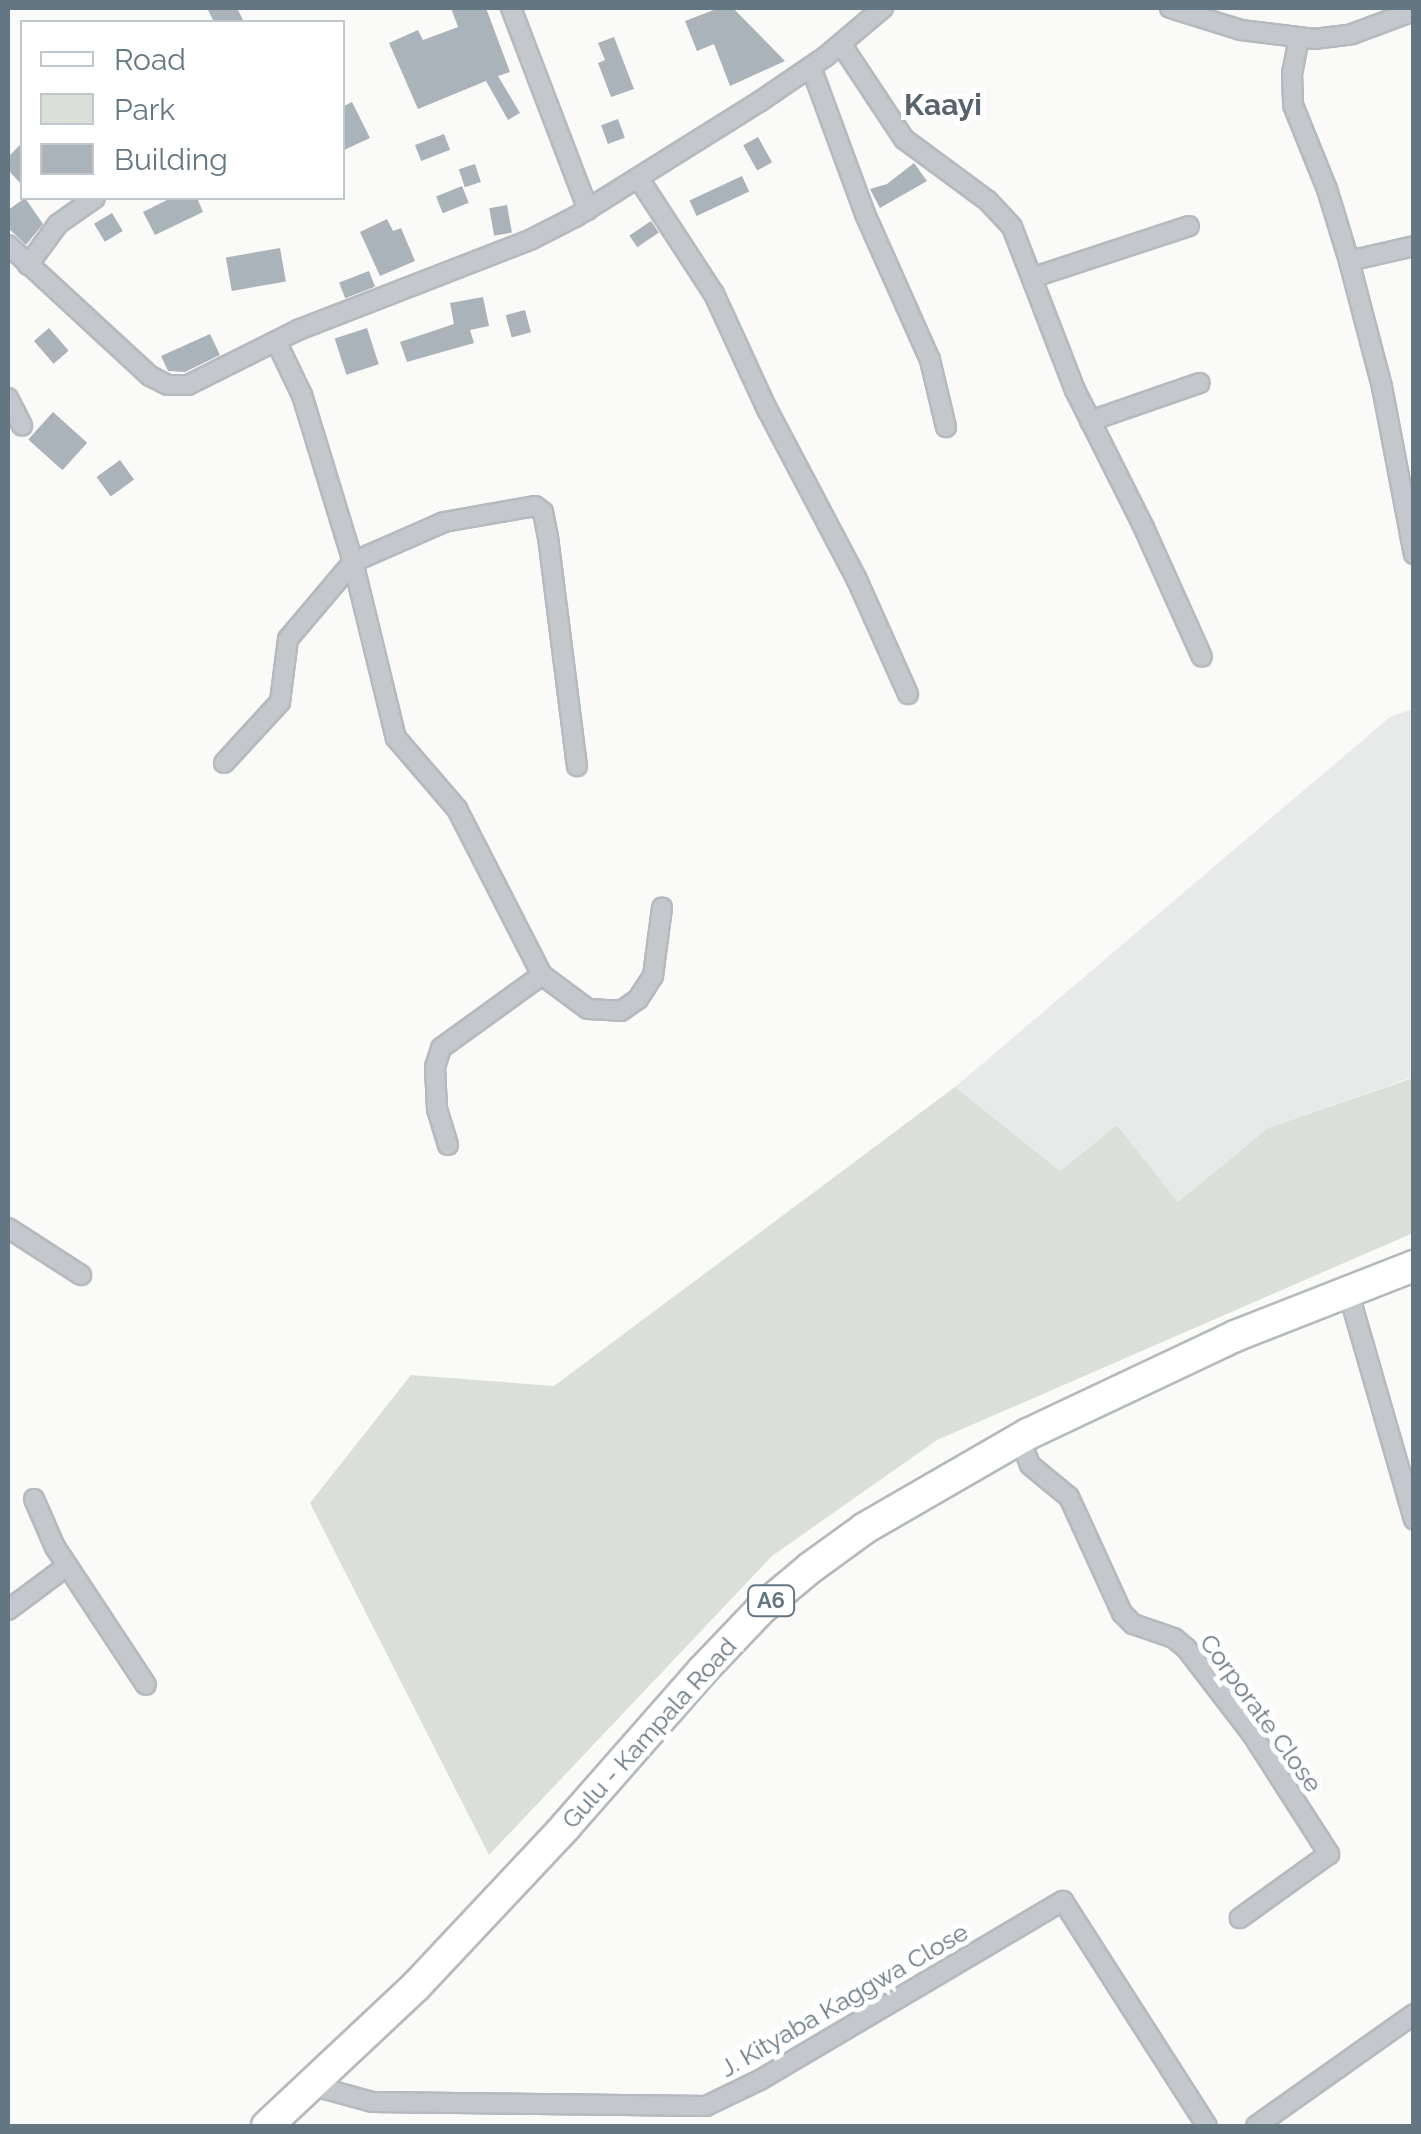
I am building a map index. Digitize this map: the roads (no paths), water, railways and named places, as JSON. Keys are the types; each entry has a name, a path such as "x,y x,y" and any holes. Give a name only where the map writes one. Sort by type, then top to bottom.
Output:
{"main road":[{"name":"Gulu - Kampala Road","path":"268,2126 314,2086 497,1902 762,1610 865,1528 1028,1434 1236,1336 1414,1266"}],"street":[{"path":"511,8 588,210"},
{"path":"8,245 150,376 168,386 197,382 382,294 530,240 588,210 810,68 883,8"},
{"path":"1170,8 1214,25 1299,38 1352,34 1414,11"},
{"path":"1299,38 1292,73 1293,106 1327,189 1349,261 1382,387 1414,554"},
{"path":"841,44 904,139 988,201 1012,226 1090,421 1202,657"},
{"path":"810,68 866,214 930,360 946,427"},
{"path":"639,179 714,294 767,409 857,580 908,694"},
{"path":"28,266 58,224 91,200"},
{"path":"1034,277 1188,226"},
{"path":"1349,261 1414,246"},
{"path":"276,342 302,395 353,562 381,689 399,745 457,809 542,974 588,1009 621,1011 638,999 653,976 662,908"},
{"path":"1090,421 1200,383"},
{"path":"8,398 22,426"},
{"path":"224,763 280,702 288,639 353,562 444,522 540,509 577,766"},
{"path":"448,1144 437,1109 435,1068 441,1048 542,974"},
{"path":"8,1228 81,1275"},
{"path":"1348,1291 1414,1520"},
{"name":"Corporate Close","path":"1028,1434 1022,1444 1030,1465 1069,1497 1122,1613 1133,1624 1174,1638 1186,1648 1252,1734 1329,1854 1240,1918"},
{"path":"34,1499 67,1566 146,1685"},
{"path":"8,1610 67,1566"},
{"name":"J. Kityaba Kaggwa Close","path":"314,2086 372,2102 706,2106 760,2080 1064,1901 1207,2126"},
{"path":"1256,2126 1414,2014"}],"district":[{"name":"Kaayi","path":"943,105"}]}
